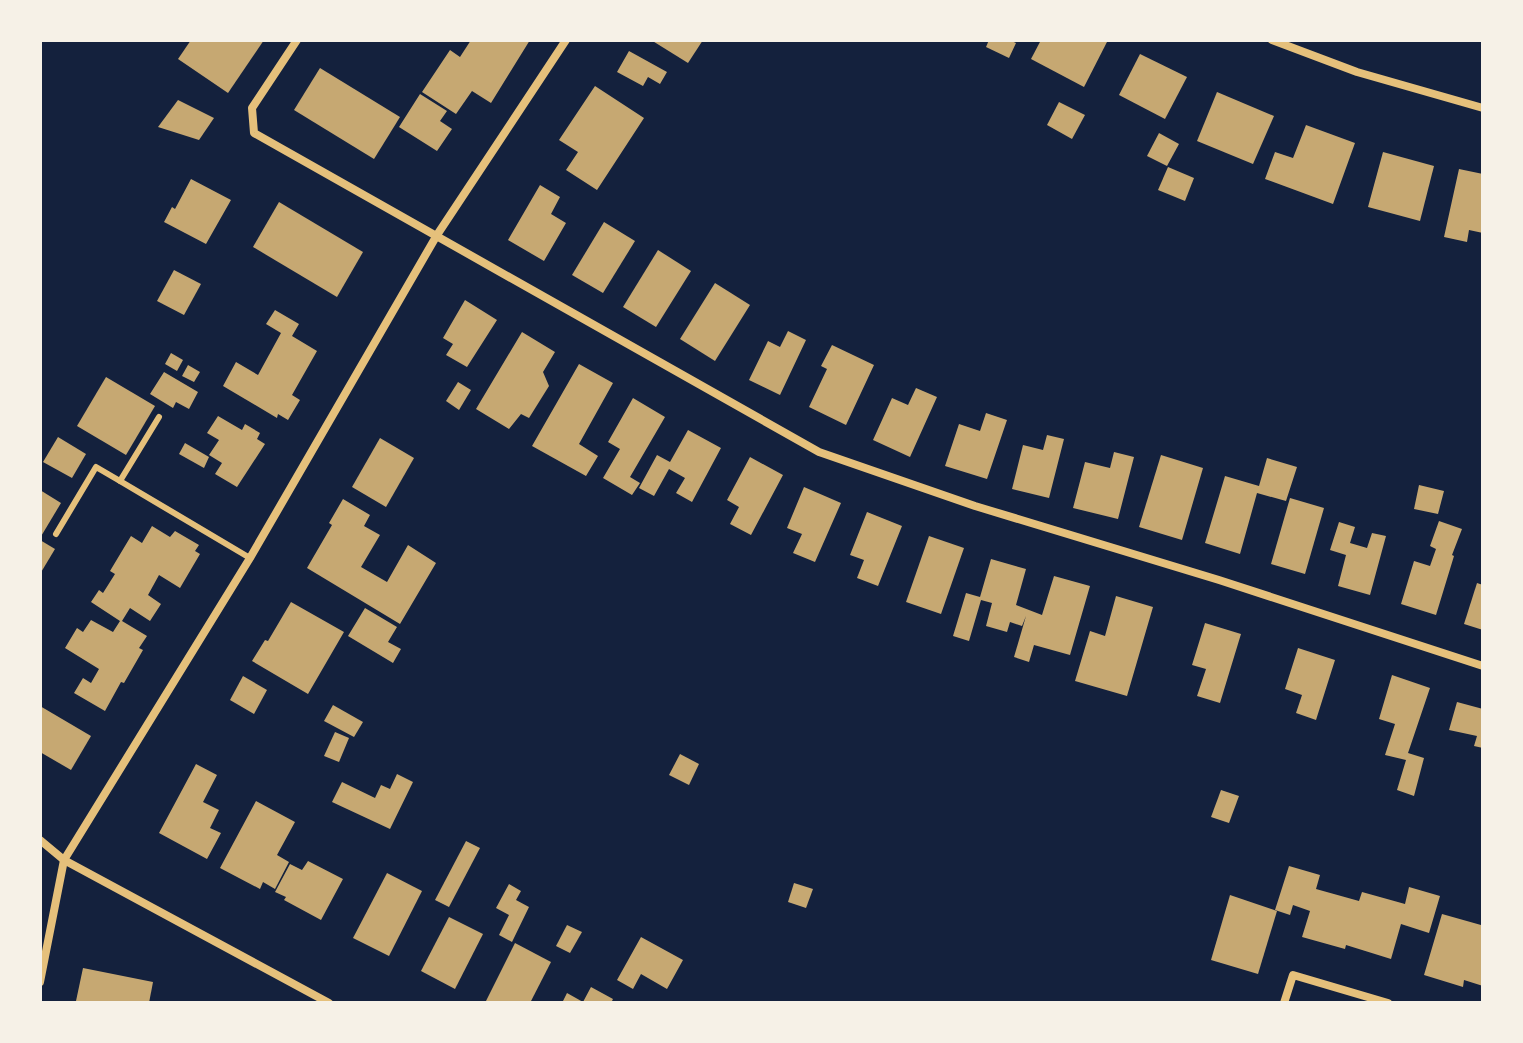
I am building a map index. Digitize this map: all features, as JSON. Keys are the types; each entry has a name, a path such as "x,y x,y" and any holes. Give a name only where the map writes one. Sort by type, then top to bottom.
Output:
{"street":[{"path":"297,40 252,108 254,133 819,452 975,506 1219,580 1483,666"},
{"path":"40,982 64,860 250,558 437,235 566,40"},
{"path":"1272,40 1357,72 1483,108"},
{"path":"40,840 64,860 329,1003"},
{"path":"1284,1003 1293,975 1388,1003"}],"lane":[{"path":"120,481 159,417"},
{"path":"56,534 96,467 250,558"}],"building":[{"path":"191,40 264,40 228,93 178,59"},
{"path":"471,40 530,40 491,103 472,91 456,114 422,92 450,50 460,57"},
{"path":"651,40 703,40 688,63"},
{"path":"989,40 1016,43 1009,58 986,47"},
{"path":"1041,40 1108,40 1084,87 1031,59"},
{"path":"629,51 667,72 660,84 648,77 643,86 617,72"},
{"path":"1140,54 1187,77 1165,119 1119,95"},
{"path":"320,68 400,117 374,159 294,110"},
{"path":"595,86 644,118 597,190 566,170 578,152 559,140"},
{"path":"1217,92 1274,116 1253,164 1197,141"},
{"path":"420,94 447,111 440,121 452,129 437,151 399,127"},
{"path":"178,100 214,118 199,140 158,127"},
{"path":"1059,102 1085,115 1072,139 1047,125"},
{"path":"1306,125 1355,143 1333,204 1265,179 1275,152 1293,158"},
{"path":"1159,133 1179,144 1167,166 1147,156"},
{"path":"1383,152 1434,166 1420,221 1368,207"},
{"path":"1168,167 1194,178 1185,201 1158,190"},
{"path":"1459,169 1483,174 1483,233 1469,230 1467,242 1444,237"},
{"path":"191,179 231,200 206,244 164,222 172,207 175,209"},
{"path":"540,185 560,197 551,214 566,223 544,261 508,240"},
{"path":"279,202 363,252 337,297 253,247"},
{"path":"604,222 635,241 603,293 572,275"},
{"path":"658,250 691,271 656,327 623,307"},
{"path":"174,270 201,284 184,315 157,301"},
{"path":"715,283 750,305 715,361 680,339"},
{"path":"465,300 497,320 467,367 446,355 453,344 443,338"},
{"path":"275,310 299,324 292,336 317,351 292,395 300,400 288,420 278,414 277,418 223,386 236,362 258,375 281,333 266,324"},
{"path":"788,331 806,340 780,395 749,380 768,341 780,347"},
{"path":"522,332 555,352 543,372 549,386 529,418 521,414 509,429 476,409"},
{"path":"832,345 874,365 846,425 809,407 827,369 821,366"},
{"path":"171,353 183,360 177,371 165,364"},
{"path":"579,364 613,383 579,444 598,456 586,476 532,446"},
{"path":"188,365 200,372 194,382 182,376"},
{"path":"164,372 198,392 189,409 176,402 173,408 150,394"},
{"path":"106,377 155,406 126,455 77,426"},
{"path":"458,382 471,390 459,410 446,401"},
{"path":"916,388 937,397 910,457 873,440 892,398 908,405"},
{"path":"633,398 665,417 630,477 640,483 632,495 603,478 620,449 608,442"},
{"path":"986,413 1007,420 987,479 945,466 959,424 980,431"},
{"path":"218,416 242,430 245,424 260,433 257,439 265,444 237,487 215,474 222,463 209,455 219,440 207,433"},
{"path":"688,430 721,448 692,502 676,493 685,478 669,469 654,496 639,488 657,455 670,462"},
{"path":"1047,435 1064,439 1049,498 1012,489 1023,445 1043,450"},
{"path":"58,437 86,454 72,478 43,462"},
{"path":"380,438 414,458 386,507 352,487"},
{"path":"185,443 209,457 204,468 179,454"},
{"path":"1114,452 1134,457 1118,519 1073,508 1085,462 1110,468"},
{"path":"1161,455 1203,468 1182,540 1139,527"},
{"path":"750,457 783,475 751,535 730,524 739,507 727,500"},
{"path":"1267,458 1297,467 1286,501 1257,493 1240,554 1205,543 1225,476 1259,486"},
{"path":"1419,485 1444,491 1438,514 1414,509"},
{"path":"804,487 841,503 815,562 793,553 802,534 787,528"},
{"path":"40,490 61,503 40,538"},
{"path":"1290,498 1324,508 1305,574 1271,564"},
{"path":"343,499 370,515 364,526 380,535 361,567 387,582 408,545 436,563 400,624 307,568"},
{"path":"867,512 902,526 878,586 857,578 864,560 850,555"},
{"path":"1439,521 1462,529 1436,615 1401,604 1414,561 1430,566 1436,549 1430,546"},
{"path":"1339,522 1355,527 1350,543 1367,548 1372,533 1386,536 1370,595 1338,586 1346,555 1330,550"},
{"path":"152,526 170,537 175,531 199,545 195,551 200,554 180,588 159,575 148,595 161,604 150,621 130,608 122,621 147,636 139,648 143,650 105,711 74,693 83,678 91,683 99,669 65,648 77,628 83,632 91,620 113,632 120,621 91,602 99,590 103,593 115,574 110,571 131,536 142,543"},
{"path":"929,536 964,548 941,614 906,602"},
{"path":"40,540 55,549 40,574"},
{"path":"991,559 1026,569 1016,605 1042,615 1054,576 1090,586 1070,655 1034,645 1029,662 1014,657 1026,616 1022,626 1010,622 1007,632 986,626 992,603 981,600 969,641 953,636 966,593 980,597"},
{"path":"1477,583 1483,585 1483,630 1464,624"},
{"path":"1116,596 1153,607 1127,696 1075,681 1090,631 1105,636"},
{"path":"291,602 344,632 308,694 252,661"},
{"path":"365,608 397,627 388,642 401,649 393,663 348,636"},
{"path":"1205,623 1241,634 1220,703 1197,696 1206,669 1192,665"},
{"path":"1298,648 1335,660 1316,720 1296,713 1302,695 1285,689"},
{"path":"1392,675 1430,688 1408,753 1424,758 1414,796 1397,790 1406,760 1385,755 1395,724 1379,719"},
{"path":"243,676 267,690 254,714 230,700"},
{"path":"1457,702 1483,709 1483,748 1474,746 1477,736 1449,730"},
{"path":"333,705 363,722 354,737 324,721"},
{"path":"40,706 91,736 71,770 40,752"},
{"path":"335,732 349,738 339,762 324,756"},
{"path":"680,754 699,764 689,785 669,775"},
{"path":"196,764 217,775 203,802 219,810 210,828 221,833 207,859 159,833"},
{"path":"397,774 413,782 390,829 332,802 342,782 375,798 381,785 390,789"},
{"path":"1221,790 1239,796 1229,823 1211,817"},
{"path":"256,801 295,822 277,855 289,862 275,889 263,882 260,889 220,868"},
{"path":"466,841 480,848 449,907 435,900"},
{"path":"308,861 343,879 321,920 275,892 290,864 302,870"},
{"path":"1289,866 1320,875 1316,889 1359,901 1362,892 1405,904 1409,887 1440,896 1429,933 1401,924 1391,959 1346,945 1345,949 1302,937 1310,911 1293,905 1290,915 1275,910"},
{"path":"387,873 422,891 389,956 353,938"},
{"path":"794,883 813,889 806,908 788,902"},
{"path":"509,884 521,891 516,900 529,907 512,942 499,935 509,915 496,908"},
{"path":"1230,895 1277,911 1258,974 1211,960"},
{"path":"1442,914 1481,925 1483,920 1483,986 1464,980 1463,987 1424,975"},
{"path":"449,917 483,934 455,989 421,971"},
{"path":"567,925 582,932 570,953 556,946"},
{"path":"641,937 683,960 667,989 641,974 633,989 617,980"},
{"path":"515,943 551,962 530,1003 485,1003"},
{"path":"83,968 153,982 149,1003 76,1001"},
{"path":"591,987 613,999 611,1003 562,1003 567,993 583,1002"}]}
